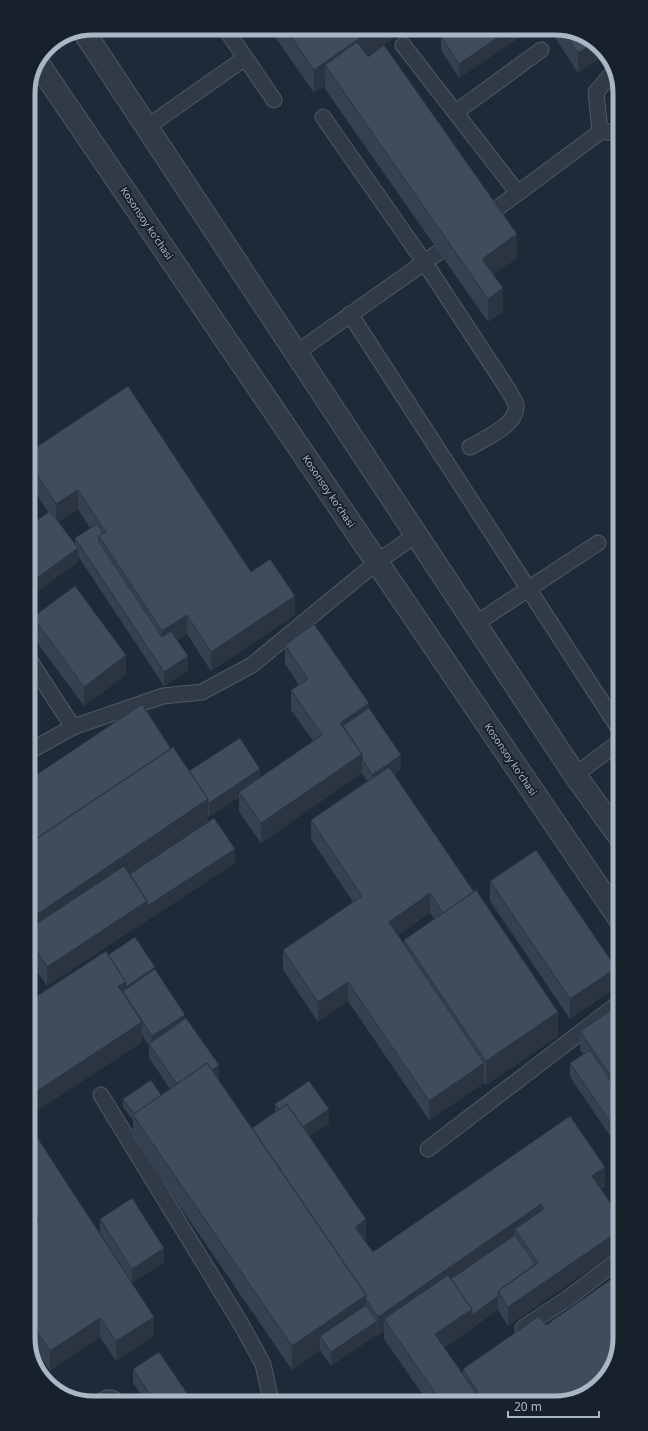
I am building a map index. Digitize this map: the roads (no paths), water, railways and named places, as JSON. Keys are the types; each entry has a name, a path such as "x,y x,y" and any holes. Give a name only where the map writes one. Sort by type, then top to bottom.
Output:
{"street":[{"path":"86,36 575,775 613,828"},
{"name":"Kosonsoy koʻchasi","path":"41,68 613,909"}],"lane":[{"path":"230,35 274,100"},
{"path":"404,44 517,192"},
{"path":"456,112 541,50"},
{"path":"147,127 245,58"},
{"path":"600,132 596,92 611,76"},
{"path":"323,117 426,263 509,391 516,405 515,416 509,423 470,447"},
{"path":"487,216 517,192 600,132 613,132"},
{"path":"296,353 350,314 426,263 439,252"},
{"path":"350,314 613,719"},
{"path":"35,748 74,727 163,696 202,692 252,665 377,562 416,535"},
{"path":"475,624 598,543"},
{"path":"35,668 74,727"},
{"path":"575,775 613,747"},
{"path":"428,1149 613,1008"},
{"path":"101,1096 237,1318 263,1364 270,1396"},
{"path":"512,1336 571,1296 613,1264"}]}
